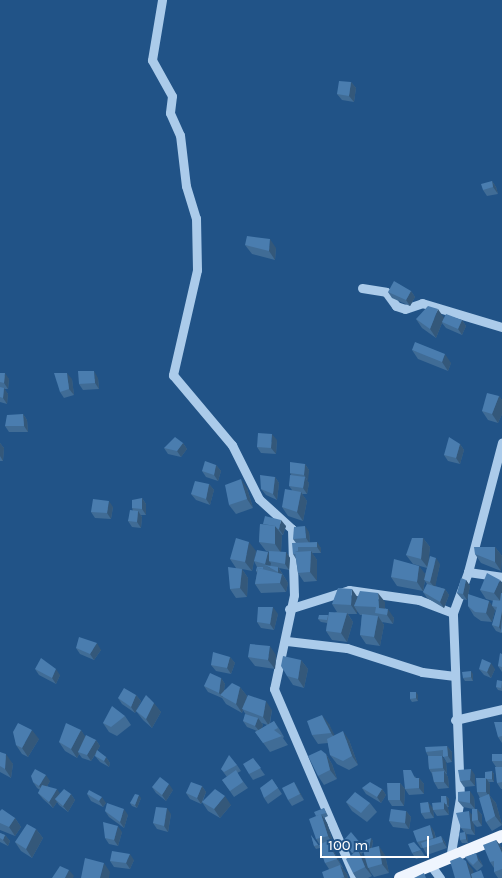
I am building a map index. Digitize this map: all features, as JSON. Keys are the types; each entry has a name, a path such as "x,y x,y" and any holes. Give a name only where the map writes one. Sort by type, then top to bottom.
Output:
{"main road":[{"path":"400,878 432,867 502,836"}],"street":[{"path":"162,0 152,60 172,96 170,113 180,135 186,186 196,218 197,270 172,375 232,445 259,499 292,529 296,575 289,608 287,640 274,689 355,878"},
{"path":"362,288 386,292 396,306 405,309 422,303 502,326"},
{"path":"450,858 460,798 455,720 453,613 468,572 502,442"},
{"path":"468,572 502,577"},
{"path":"289,608 348,590 419,600 453,613"},
{"path":"287,640 347,648 422,672 455,676"},
{"path":"455,720 502,709"},
{"path":"432,867 440,878"}],"building":[{"path":"339,81 351,82 349,96 337,94"},
{"path":"492,181 493,187 483,190 481,184"},
{"path":"247,236 270,239 269,251 245,245"},
{"path":"394,281 411,291 406,300 388,292"},
{"path":"428,306 438,309 430,329 416,319"},
{"path":"446,314 462,320 458,329 442,322"},
{"path":"415,342 445,354 442,362 412,350"},
{"path":"78,371 94,371 95,383 79,384"},
{"path":"0,373 5,373 4,383 0,382"},
{"path":"54,373 67,373 69,389 60,392"},
{"path":"0,387 4,388 3,398 0,397"},
{"path":"487,393 499,396 492,414 482,411"},
{"path":"23,414 24,426 5,426 7,415"},
{"path":"258,433 272,434 271,448 257,447"},
{"path":"175,437 183,443 177,451 164,448"},
{"path":"449,437 460,444 456,458 444,455"},
{"path":"205,461 216,465 214,475 202,471"},
{"path":"290,462 305,464 304,475 290,473"},
{"path":"260,475 275,477 273,494 261,489"},
{"path":"290,475 305,477 303,488 289,486"},
{"path":"241,479 247,499 229,505 225,485"},
{"path":"195,481 209,484 206,499 191,494"},
{"path":"285,489 301,492 297,512 282,507"},
{"path":"142,498 142,509 132,508 132,500"},
{"path":"93,499 109,501 107,513 91,512"},
{"path":"130,510 138,511 137,522 128,521"},
{"path":"265,516 281,520 279,529 275,526 263,524"},
{"path":"260,524 275,526 275,544 259,542"},
{"path":"305,526 306,538 293,539 294,527"},
{"path":"236,538 249,542 245,562 230,559"},
{"path":"412,538 423,538 421,559 406,555"},
{"path":"317,542 317,547 298,547 298,551 295,552 296,554 293,554 292,543"},
{"path":"474,547 495,547 495,562 475,554"},
{"path":"257,550 268,552 265,564 254,561"},
{"path":"269,551 286,552 285,564 269,561"},
{"path":"311,551 310,572 298,573 295,552"},
{"path":"430,556 436,558 430,582 424,580"},
{"path":"394,559 419,566 417,582 391,577"},
{"path":"265,565 278,567 278,572"},
{"path":"228,567 242,569 240,588 230,589"},
{"path":"258,568 282,574 280,583 255,584"},
{"path":"487,573 500,580 494,593 480,590"},
{"path":"461,578 466,580 463,594 457,593"},
{"path":"427,584 445,589 440,602 423,592"},
{"path":"338,588 352,589 351,605 332,604"},
{"path":"360,591 378,593 379,608 388,609 387,615 375,613 376,607 354,606"},
{"path":"468,594 489,601 486,613 475,612 468,606"},
{"path":"493,600 502,601 499,627 492,625 497,607 492,606"},
{"path":"258,607 273,607 270,624 257,622"},
{"path":"329,612 347,613 341,633 326,631"},
{"path":"362,614 378,616 374,637 360,635"},
{"path":"319,615 328,615 327,620 318,619"},
{"path":"79,637 97,643 90,654 76,648"},
{"path":"250,644 270,646 268,660 248,657"},
{"path":"213,652 230,657 227,668 211,665"},
{"path":"500,653 502,654 502,667 498,666"},
{"path":"283,656 301,660 298,679 287,676 281,666"},
{"path":"41,658 56,669 52,678 35,669"},
{"path":"482,659 491,663 487,672 479,669"},
{"path":"471,671 471,677 463,678 462,672"},
{"path":"210,673 221,678 219,693 204,686"},
{"path":"497,680 502,681 501,688 496,687"},
{"path":"232,683 240,687 236,704 220,695"},
{"path":"124,688 136,695 131,707 118,698"},
{"path":"410,692 416,692 416,698 410,699"},
{"path":"146,695 154,703 146,719 136,711"},
{"path":"248,695 266,701 263,717 242,709"},
{"path":"112,706 125,716 111,727 103,723"},
{"path":"245,714 258,718 255,726 243,721"},
{"path":"322,715 331,733 312,735 307,721"},
{"path":"274,721 278,728 274,730 282,736 263,743 255,732"},
{"path":"494,722 502,722 502,736 498,737"},
{"path":"18,723 32,730 22,748 16,745 13,732"},
{"path":"66,723 81,730 71,749 59,742"},
{"path":"343,731 352,756 343,761 330,755 327,739"},
{"path":"86,735 96,740 87,755 78,752"},
{"path":"447,746 448,756 443,757 443,750 426,752 425,747"},
{"path":"97,750 106,757 104,761 95,756"},
{"path":"321,750 326,754 330,770 318,776 308,756"},
{"path":"0,752 6,754 5,769 0,766"},
{"path":"492,754 502,754 502,761 492,761"},
{"path":"229,755 237,765 224,772 221,769"},
{"path":"428,756 442,756 443,768 429,769"},
{"path":"253,758 261,768 249,774 243,764"},
{"path":"495,767 502,767 502,782 497,783"},
{"path":"35,769 46,775 39,786 33,782 31,776"},
{"path":"471,769 470,780 460,781 458,770"},
{"path":"236,770 243,782 230,791 222,780"},
{"path":"403,770 411,770 415,778 419,778 419,788 405,789"},
{"path":"444,771 444,782 434,782 432,772"},
{"path":"492,771 492,779 485,778 485,772"},
{"path":"160,777 169,784 162,795 152,787"},
{"path":"476,778 486,778 486,792 477,792"},
{"path":"272,779 278,788 264,798 260,788"},
{"path":"191,782 202,786 197,798 186,793"},
{"path":"294,782 300,794 288,800 282,788"},
{"path":"370,782 382,789 377,797 362,788"},
{"path":"387,783 400,783 400,800 388,800"},
{"path":"42,785 57,789 49,802 38,793"},
{"path":"64,789 71,794 63,806 55,799"},
{"path":"215,789 225,796 214,809 202,802"},
{"path":"89,790 102,797 99,801 87,794"},
{"path":"470,791 470,803 458,801 458,792"},
{"path":"355,792 370,803 361,813 346,802"},
{"path":"135,794 139,795 135,805 130,803"},
{"path":"489,794 495,816 486,822 479,798"},
{"path":"441,796 446,796 447,804 441,803"},
{"path":"428,802 430,812 421,813 420,803"},
{"path":"444,802 444,809 433,810 432,803"},
{"path":"107,803 124,809 120,822 105,811"},
{"path":"156,807 167,808 164,826 153,823"},
{"path":"324,808 326,813 316,816 314,812"},
{"path":"2,809 15,818 9,827 0,823 0,811"},
{"path":"391,809 406,811 405,823 389,821"},
{"path":"472,809 477,809 478,820 472,821"},
{"path":"469,811 471,829 461,828 456,813"},
{"path":"321,814 328,836 316,839 309,819"},
{"path":"103,822 118,826 114,840 105,838"},
{"path":"27,824 36,829 26,849 15,842"},
{"path":"430,825 433,838 417,842 413,831"},
{"path":"351,832 361,844 352,853 343,841"},
{"path":"465,832 466,839 460,840 459,833"},
{"path":"0,833 5,835 3,840 0,838"},
{"path":"311,835 318,845 314,846"},
{"path":"441,836 443,842 423,848 421,843"},
{"path":"371,838 369,849 367,849 364,841"},
{"path":"496,840 502,853 502,869 494,872 494,861 490,862 483,845"},
{"path":"327,841 337,859 325,863 319,845"},
{"path":"414,842 421,850 412,853 408,844"},
{"path":"379,846 382,864 368,868 363,850"},
{"path":"358,850 365,867 353,873 346,859"},
{"path":"112,851 130,854 126,863 110,861"},
{"path":"476,853 478,860 473,865 465,857"},
{"path":"460,857 466,861 471,878 455,878 450,861"},
{"path":"85,858 104,863 100,878 81,878"},
{"path":"340,865 344,877 324,878 322,872"},
{"path":"60,866 69,870 65,878 52,878"},
{"path":"481,870 484,878 472,878 471,874"},
{"path":"424,873 426,878 414,878"}]}
